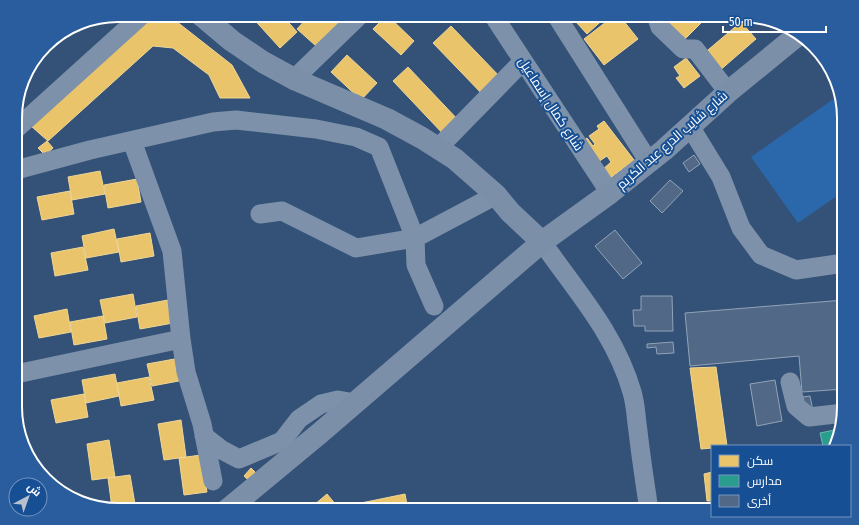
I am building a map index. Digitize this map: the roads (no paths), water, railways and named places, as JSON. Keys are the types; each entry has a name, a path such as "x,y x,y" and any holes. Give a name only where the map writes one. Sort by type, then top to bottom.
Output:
{"main road":[{"path":"209,22 232,41 263,62 294,79 387,119 438,148 454,159 496,195 510,212 542,242"},
{"name":"شارع شايب الدرع عبد الكريم","path":"235,503 355,403 542,242 610,193 649,162 728,92 794,38"}],"street":[{"path":"22,124 134,22"},
{"path":"294,79 353,22"},
{"name":"شارع كمال إسماعيل","path":"498,22 610,193"},
{"path":"560,22 649,162"},
{"path":"658,22 660,27 683,49 695,49 728,92"},
{"path":"438,148 523,61"},
{"path":"22,168 90,150 213,122 236,120 316,128 356,137 379,147 415,238 416,265 434,306"},
{"path":"693,122 694,133 721,177 741,228 760,255 796,270 837,264"},
{"path":"132,141 172,251 186,372 202,424 213,481"},
{"path":"260,214 282,212 356,248 415,238 496,195"},
{"path":"542,242 565,275 593,310 621,360 633,394 648,503"},
{"path":"22,373 181,339"},
{"path":"790,382 796,406 809,417 837,414"},
{"path":"204,436 222,450 239,458 282,441 299,419 321,404 338,400 355,403"}]}
